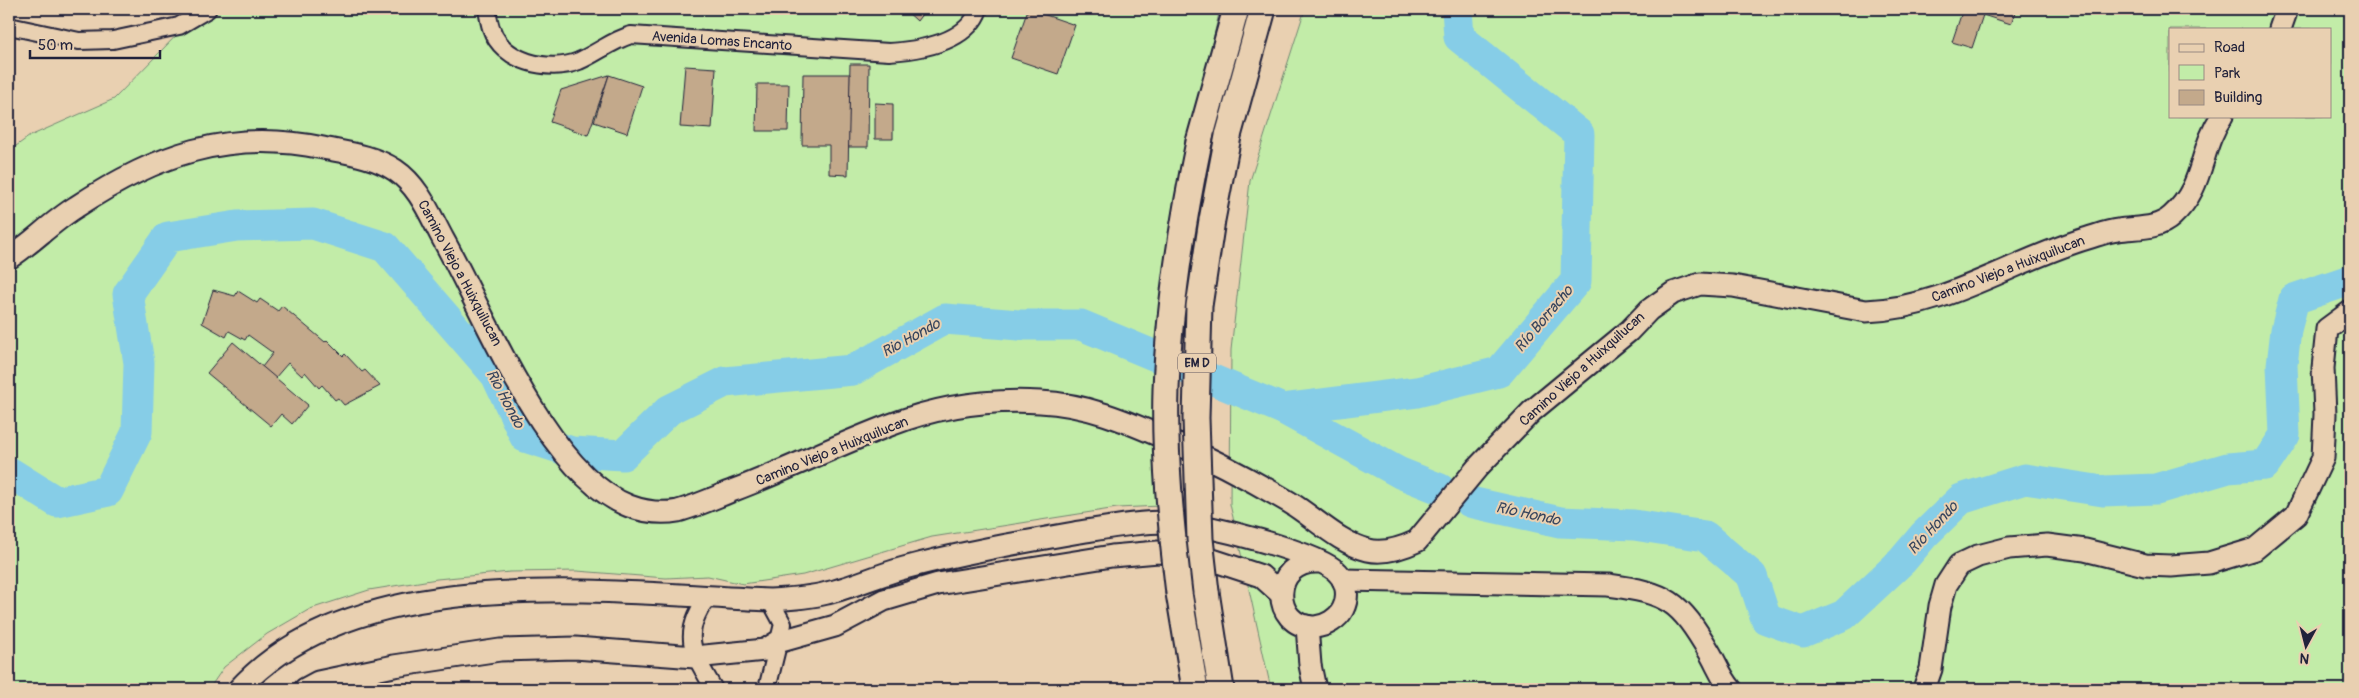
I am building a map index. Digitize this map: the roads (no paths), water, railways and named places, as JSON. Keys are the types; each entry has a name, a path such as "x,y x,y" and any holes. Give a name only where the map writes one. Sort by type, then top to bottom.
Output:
{"highway":[{"name":"EM D","path":"1195,689 1179,593 1169,488 1166,389 1176,266 1198,142 1236,9"},
{"name":"EM D","path":"1220,689 1200,539 1196,418 1199,316 1212,220 1228,136 1262,9"}],"main road":[{"path":"2280,28 2287,9"},
{"name":"Camino Viejo a Huixquilucan","path":"9,258 73,209 142,168 206,146 244,141 302,144 376,160 399,172 418,193 468,283 501,351 531,406 551,436 583,473 602,490 626,505 655,513 677,511 761,480 893,424 944,409 986,403 1037,401 1072,405 1115,416 1224,464 1295,506 1357,546 1373,551 1394,549 1417,540 1477,468 1532,411 1629,332 1649,310 1673,293 1700,284 1733,286 1866,311 1887,310 1954,292 2055,248 2116,230 2159,225 2170,218 2189,198 2196,184 2205,152 2221,118"},
{"path":"1924,689 1931,669 1940,606 1946,585 1959,565 1978,556 2009,548 2048,545 2085,550 2145,565 2171,566 2209,563 2255,549 2296,515 2323,458 2325,414 2323,368 2327,329 2350,312"},
{"path":"239,689 252,676 282,653 328,626 382,611 434,600 496,592 562,590 770,600 826,593 902,569 1024,542 1108,528 1174,522 1261,540 1306,555 1333,568 1343,580 1346,596 1342,611 1331,622 1323,625 1308,626 1300,624 1289,614 1281,594 1261,576 1191,553 1158,552 1112,556 938,584 884,600 835,626 778,642 765,650 695,657 575,648 500,650 394,666 318,682 305,689"},
{"path":"1281,594 1287,576 1295,568 1307,563 1319,562"},
{"path":"1343,580 1608,585 1645,590 1665,598 1683,610 1731,689"},
{"path":"1308,626 1310,665 1315,689"}],"street":[{"path":"9,26 79,41 113,40 179,26 208,9"},
{"name":"Avenida Lomas Encanto","path":"487,9 491,29 505,50 526,62 560,66 578,61 621,38 631,35 879,51 917,50 938,44 959,33 977,16 979,9"},
{"path":"707,598 696,613 690,632 695,657 714,689"},
{"path":"767,689 783,624 770,600"}],"waterway":[{"name":"Río Borracho","path":"1283,409 1417,392 1499,372 1576,281 1579,134 1459,37 1457,9"},
{"name":"Rio Hondo","path":"9,472 57,502 108,491 137,432 139,363 128,294 168,237 237,226 313,224 385,247 496,375 525,437 572,452 623,455 669,410 725,382 853,370 945,319 1019,325 1081,325 1283,409 1400,473 1440,489"},
{"name":"Río Hondo","path":"1470,502 1560,522 1634,525 1705,536 1752,576 1766,619 1803,632 1844,615 1902,561 1924,535 1961,499 2025,479 2103,491 2156,489 2228,468 2265,465 2285,435 2282,365 2286,330 2294,299 2350,280"}]}
